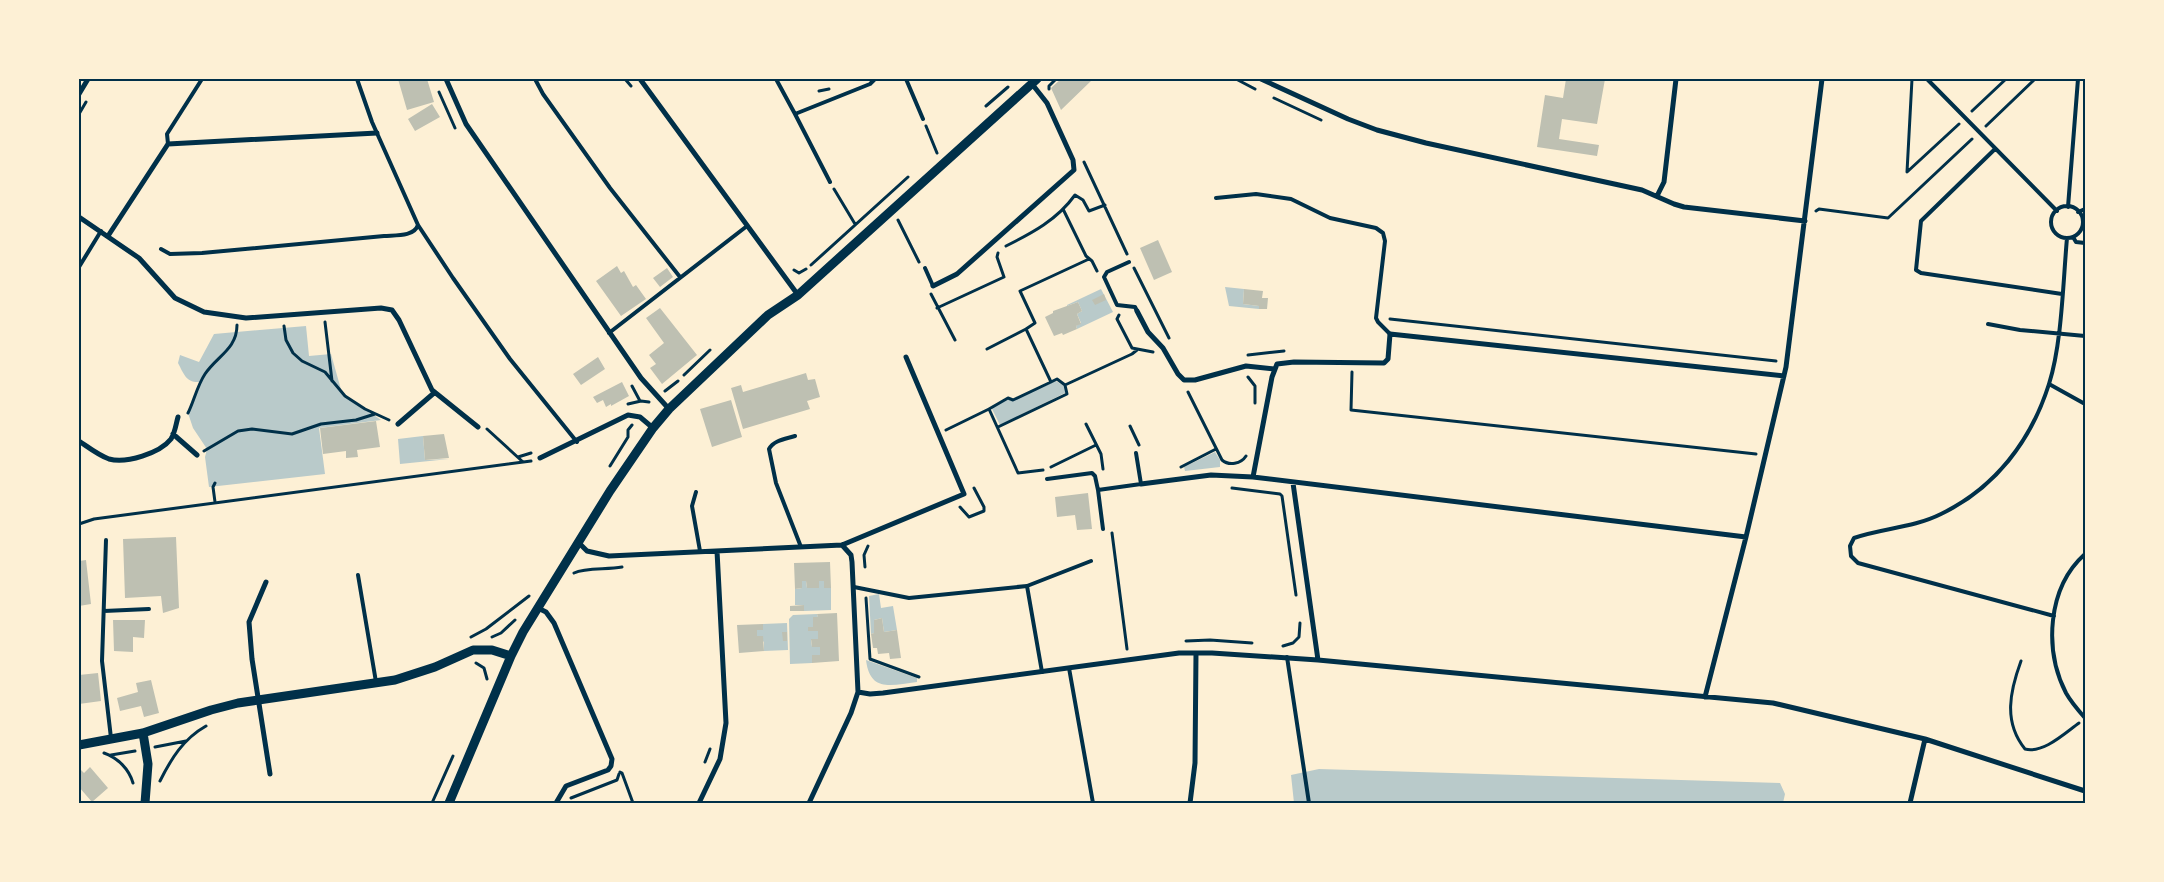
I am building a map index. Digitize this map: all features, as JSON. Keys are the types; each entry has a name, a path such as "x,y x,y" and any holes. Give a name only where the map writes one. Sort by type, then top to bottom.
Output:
{"street":[{"path":"79,94 88,79"},
{"path":"446,79 466,124 641,378 669,409"},
{"path":"640,79 798,295"},
{"path":"1261,79 1348,119 1378,130 1426,143 1642,190 1684,207 1805,221"},
{"path":"1657,196 1664,182 1676,79"},
{"path":"1705,697 1746,537 1784,376 1822,79"},
{"path":"449,803 511,656 537,608 610,490 653,428 669,409 768,315 798,295 1034,81 1047,103 1074,165 1071,173 957,274 933,286"},
{"path":"108,236 168,144 377,133"},
{"path":"79,217 139,258 180,301 204,312 238,317 381,308 392,310 399,320 434,393 481,427"},
{"path":"1136,311 1148,332 1164,348 1178,374 1184,380 1192,380 1246,366 1274,369"},
{"path":"1253,477 1274,369 1277,364 1385,362 1388,359 1390,334 1784,376"},
{"path":"578,543 587,551 609,556 842,545 964,494 906,357"},
{"path":"398,424 434,393"},
{"path":"540,458 577,442 628,415 638,416 653,428"},
{"path":"79,441 108,459 127,460 157,449 168,442 173,434 178,417"},
{"path":"173,434 197,455"},
{"path":"1140,484 1211,475 1253,477 1746,537"},
{"path":"1293,483 1318,660"},
{"path":"809,803 852,713 858,692 851,555 842,545"},
{"path":"699,803 720,759 726,723 717,551"},
{"path":"266,582 249,622 258,700 270,774"},
{"path":"537,608 546,612 552,619 612,757 612,765 608,770 567,785 556,803"},
{"path":"79,745 143,733 211,710 258,700 377,684 412,675 474,650 495,650 511,656"},
{"path":"858,692 883,693 1196,653 1287,657 1773,703 1925,739 2085,790"},
{"path":"1190,803 1195,755 1196,653"},
{"path":"143,733 148,764 145,803"},
{"path":"1910,803 1925,739"}],"lane":[{"path":"168,144 166,134 202,79"},
{"path":"357,79 377,133 418,225 510,359 577,442"},
{"path":"535,79 543,94 610,188 680,277"},
{"path":"776,79 830,182"},
{"path":"796,114 870,84 875,79"},
{"path":"906,79 923,119"},
{"path":"1927,79 2056,211"},
{"path":"2068,207 2078,79"},
{"path":"1995,149 1921,221 1916,270 1921,273 2062,294"},
{"path":"1216,198 1256,194 1291,199 1303,203 1323,215 1380,231 1385,241 1376,318 1390,334"},
{"path":"2068,207 2078,212 2082,226 2073,237 2067,238 2058,236 2052,228 2052,219 2056,211 2068,207"},
{"path":"2078,212 2085,209"},
{"path":"160,249 168,254 202,253 410,233 418,225"},
{"path":"609,333 747,226"},
{"path":"79,267 100,231"},
{"path":"2073,237 2076,242 2085,243"},
{"path":"2054,616 1858,563 1851,556 1850,546 1854,538 1911,526 1940,515 1966,500 1994,479 2018,450 2050,384 2058,334 2067,238"},
{"path":"1129,260 1104,275 1117,305 1135,308 1136,311"},
{"path":"925,268 933,286"},
{"path":"1988,324 2020,330 2085,336"},
{"path":"2050,384 2085,404"},
{"path":"795,436 771,445 769,450 776,483 801,547"},
{"path":"1098,490 1140,484 1136,453"},
{"path":"1047,479 1093,473 1098,490 1103,529"},
{"path":"696,492 692,506 700,552"},
{"path":"106,540 102,661 111,740"},
{"path":"2085,554 2068,574 2059,594 2052,638 2056,667 2066,693 2085,718"},
{"path":"854,587 908,598 1027,586 1091,561"},
{"path":"358,575 377,684"},
{"path":"1027,586 1042,672"},
{"path":"104,611 149,609"},
{"path":"1287,657 1309,803"},
{"path":"1069,668 1093,803"}],"path":[{"path":"1054,98 1049,86 1056,79"},
{"path":"1236,79 1260,91"},
{"path":"1912,79 1908,172 2006,79"},
{"path":"1805,221 1818,209 1888,218 2035,79"},
{"path":"1268,95 1324,122"},
{"path":"923,119 937,153"},
{"path":"1084,160 1129,260"},
{"path":"830,182 850,218 865,235"},
{"path":"937,308 1004,277 997,257 999,250 1037,231 1063,209 1074,195 1083,200 1089,211 1105,205"},
{"path":"1063,209 1086,256 1097,272 1104,275"},
{"path":"987,349 1035,323 1020,291 1089,259"},
{"path":"1133,266 1171,342"},
{"path":"324,312 332,381"},
{"path":"283,315 286,340 293,353 302,361 325,372 345,396 375,414 398,424"},
{"path":"178,417 188,413 207,371 229,349 236,339 238,317"},
{"path":"1387,319 1773,362 1777,360"},
{"path":"1026,329 1051,382"},
{"path":"1065,385 1137,350"},
{"path":"1241,356 1254,353 1288,351"},
{"path":"1353,364 1351,410 1766,455"},
{"path":"938,433 988,409 990,406 1008,398 1014,399 1057,379 1065,385 1067,394 998,428"},
{"path":"607,471 628,437 628,430 648,403"},
{"path":"988,409 1019,474 1048,468 1096,445"},
{"path":"197,455 238,431 252,429 292,434 321,424 356,420 375,414"},
{"path":"481,427 488,423"},
{"path":"1086,424 1100,454 1104,476"},
{"path":"1130,426 1141,450"},
{"path":"489,430 524,462"},
{"path":"1175,470 1216,449"},
{"path":"79,524 94,519 524,462 540,458"},
{"path":"214,483 215,502"},
{"path":"1231,488 1280,494 1282,496 1297,598"},
{"path":"1112,531 1127,649"},
{"path":"569,575 582,570 605,570 624,567"},
{"path":"866,589 870,659 925,677"},
{"path":"463,641 492,624 532,594 521,610"},
{"path":"1273,645 1288,645 1300,637 1300,617"},
{"path":"488,638 501,633 516,619"},
{"path":"472,637 480,638"},
{"path":"1178,642 1210,640 1255,644"},
{"path":"1117,650 1135,648"},
{"path":"2021,661 2013,682 2010,707 2013,728 2025,749 2031,750 2046,746 2085,718"},
{"path":"474,663 480,664 484,668 487,681"},
{"path":"157,790 169,763 179,749 189,738 210,724"},
{"path":"704,765 711,744"},
{"path":"432,803 456,751"},
{"path":"95,752 111,755 132,778 134,785"},
{"path":"620,772 633,803"}],"shaded area":[{"path":"1225,287 1244,289 1243,304 1259,306 1259,309 1229,306"},
{"path":"1101,289 1113,312 1077,329 1076,326 1081,323 1077,314 1082,311 1078,302 1067,305"},
{"path":"306,326 309,356 331,354 342,393 381,420 319,428 325,474 209,487 205,457 207,449 193,428 188,413 200,382 192,381 186,377 178,363 180,355 199,362 214,334"},
{"path":"1056,381 1064,386 1067,392 1000,425 991,407 1009,399 1011,401"},
{"path":"423,436 425,460 449,459 400,464 398,439"},
{"path":"1215,452 1220,460 1220,467 1185,471 1184,467"},
{"path":"802,581 806,581 807,588 819,588 819,581 824,581 831,588 831,610 804,611 804,605 795,605 795,589 802,588"},
{"path":"879,594 881,608 893,606 897,630 884,632 882,618 874,620 874,633 871,634 869,596"},
{"path":"817,614 818,617 813,617 813,627 808,627 808,631 818,631 818,639 811,640 812,647 820,647 820,655 812,655 812,663 790,664 789,619 793,615"},
{"path":"787,623 788,650 764,651 764,642 757,636 757,630 763,630 763,624"},
{"path":"866,660 917,678 917,682 891,685 877,682 868,671"},
{"path":"1319,769 1780,783 1785,794 1783,803 1294,803 1291,775"}],"building":[{"path":"398,79 427,79 434,102 407,110"},
{"path":"1061,79 1088,79 1091,81 1061,110 1051,88"},
{"path":"1566,79 1605,79 1597,124 1562,119 1559,139 1599,145 1597,156 1537,147 1545,95 1563,98"},
{"path":"432,104 440,117 415,131 408,119"},
{"path":"1158,240 1172,272 1154,280 1140,248"},
{"path":"617,266 621,273 624,271 633,287 636,285 646,299 621,316 596,281"},
{"path":"667,268 673,277 660,287 653,278"},
{"path":"1244,289 1263,291 1262,298 1268,298 1267,309 1259,309 1259,306 1243,304"},
{"path":"1104,294 1106,300 1095,305 1092,300"},
{"path":"1078,302 1082,311 1077,314 1081,324 1076,326 1077,329 1063,335 1062,333 1054,336 1045,317 1053,313 1053,311"},
{"path":"660,308 697,355 662,384 650,368 656,364 649,355 664,343 646,318"},
{"path":"598,357 605,369 581,385 573,374"},
{"path":"806,373 808,380 815,379 820,397 807,401 810,409 743,429 731,388 741,385 743,392"},
{"path":"622,382 629,396 611,406 611,404 606,407 603,400 597,403 593,397"},
{"path":"731,400 742,437 712,447 700,409"},
{"path":"376,421 380,447 357,450 358,457 346,458 346,451 323,454 320,428"},
{"path":"444,434 449,458 425,460 423,436"},
{"path":"1088,493 1092,529 1077,530 1075,515 1057,517 1055,497"},
{"path":"176,537 179,608 163,613 161,596 125,598 123,539"},
{"path":"86,560 91,604 79,606 79,561"},
{"path":"830,562 831,588 824,588 824,581 819,581 819,588 807,588 806,581 802,581 802,588 795,589 794,563"},
{"path":"804,605 804,611 790,611 790,606"},
{"path":"837,613 839,661 812,663 812,655 820,655 820,647 812,647 811,639 818,639 818,631 808,631 808,627 813,627 813,617 818,617 817,614"},
{"path":"882,618 884,632 897,630 901,658 890,659 889,653 878,654 877,648 873,648 871,634 874,633 874,620"},
{"path":"113,620 145,620 144,638 133,637 133,652 114,651"},
{"path":"763,624 763,630 757,630 757,636 763,636 764,651 739,653 737,625"},
{"path":"782,632 787,632 787,641 783,641"},
{"path":"98,673 101,701 79,704 79,675"},
{"path":"151,680 159,713 144,717 141,706 120,711 117,698 138,692 136,683"},
{"path":"90,767 108,788 92,802 79,787 80,769 84,773"}]}
